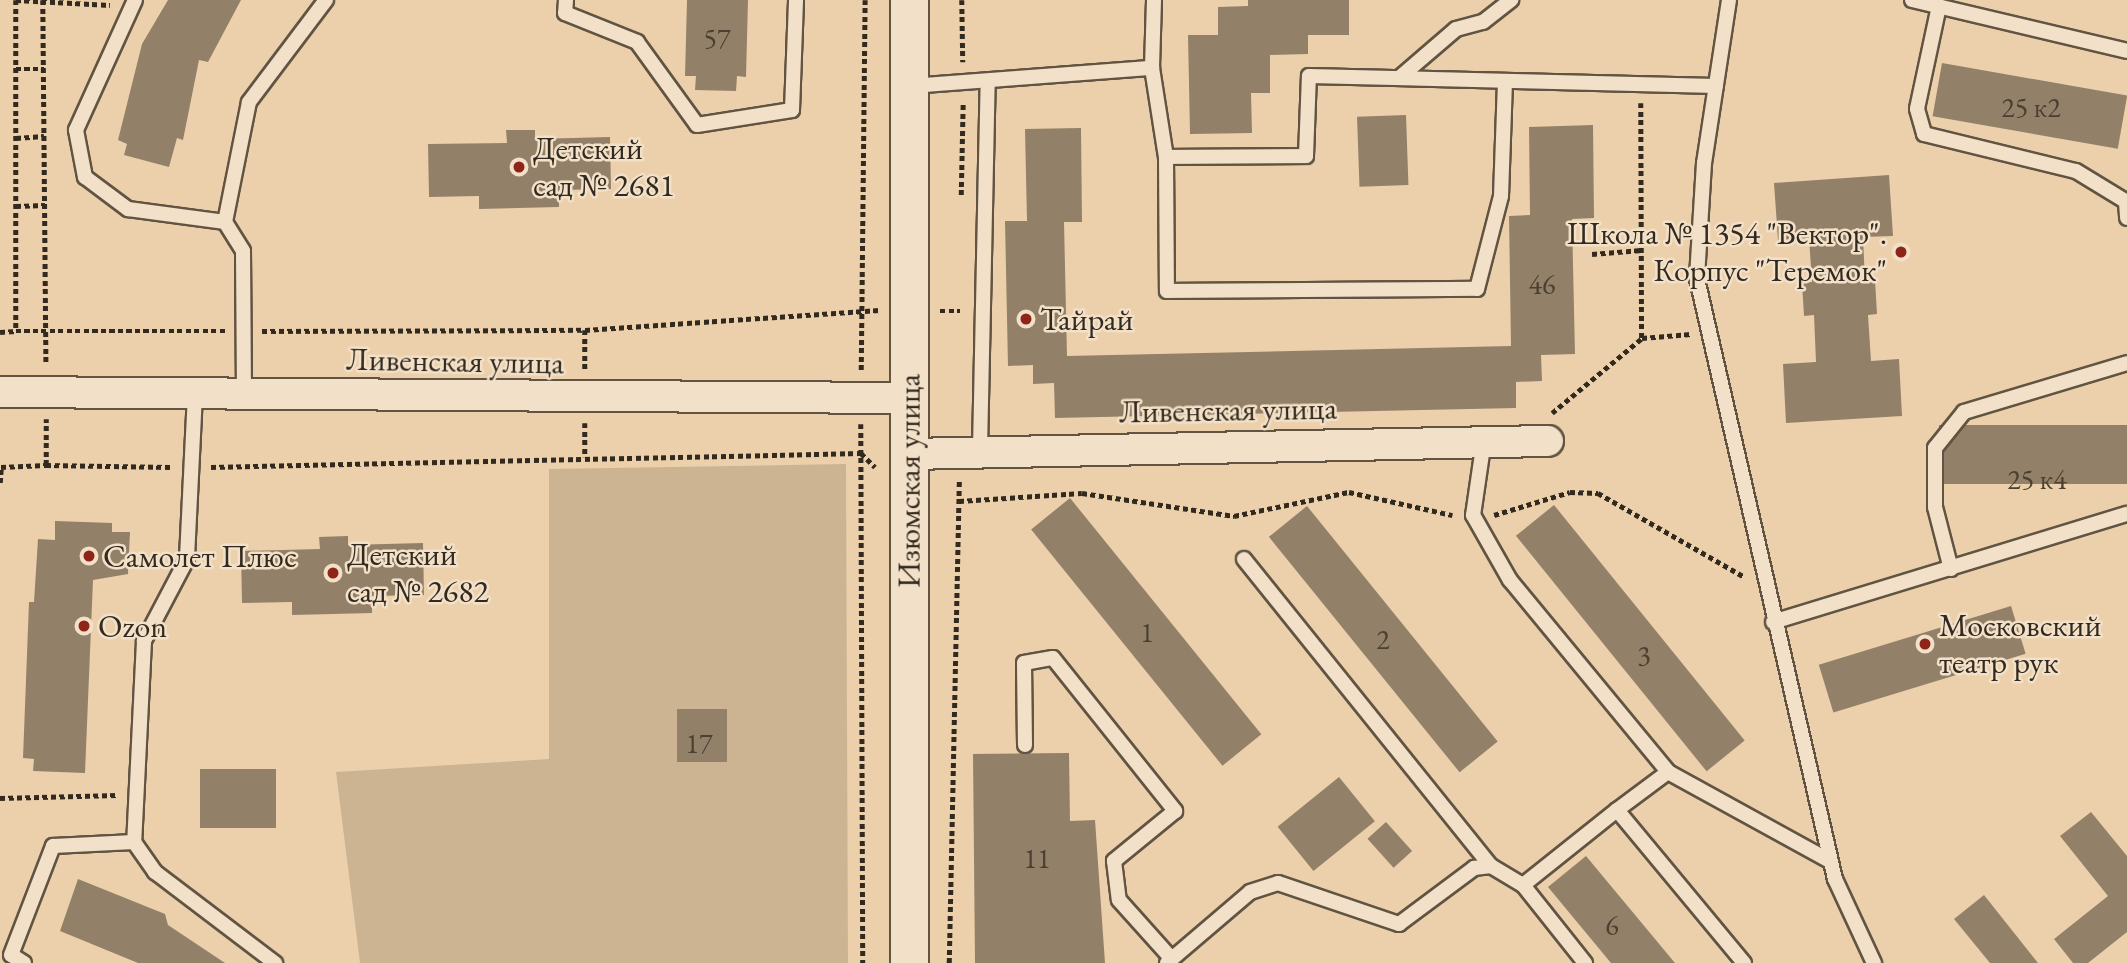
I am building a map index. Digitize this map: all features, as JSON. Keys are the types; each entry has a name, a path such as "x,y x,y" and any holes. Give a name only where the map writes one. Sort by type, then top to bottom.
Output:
{"street":[{"name":"Изюмская улица","path":"909,0 909,963"},
{"name":"Ливенская улица","path":"0,391 861,400 909,398"},
{"name":"Ливенская улица","path":"909,464 980,449 1549,441"}],"lane":[{"path":"244,394 243,251 225,222 249,102 326,0"},
{"path":"566,0 565,13 637,42 696,125 792,110 796,0"},
{"path":"1399,78 1456,29 1483,22 1511,0"},
{"path":"1729,0 1716,86 1698,279 1765,588 1830,861 1874,963"},
{"path":"1912,0 2127,51"},
{"path":"133,3 76,130 85,177 128,209 225,222"},
{"path":"1156,4 1152,68 1166,157 1167,291 1477,289 1501,196 1505,81"},
{"path":"1938,6 1917,108 1924,134 2076,171 2127,202 2127,218"},
{"path":"909,86 1152,68"},
{"path":"1166,157 1306,156 1308,76 1716,86"},
{"path":"980,449 988,82"},
{"path":"1951,569 1935,507 1935,448 1964,412 2127,363"},
{"path":"195,394 187,559 144,641 134,842 155,872 275,963"},
{"path":"1484,440 1477,521 1510,580 1668,772 1830,861"},
{"path":"1773,622 2127,514"},
{"path":"1244,559 1491,866 1523,885 1585,963"},
{"path":"1025,745 1024,663 1053,658 1175,811 1114,861 1119,901 1170,961 1250,892 1278,883 1399,924 1474,868 1491,866"},
{"path":"1523,885 1668,772"},
{"path":"1617,810 1744,963"},
{"path":"24,963 11,955 52,846 134,842"}],"path":[{"path":"16,331 16,0 133,3"},
{"path":"863,963 861,400 865,0"},
{"path":"43,1 46,465"},
{"path":"16,69 44,69"},
{"path":"1641,84 1643,338"},
{"path":"16,138 44,136"},
{"path":"16,206 45,205"},
{"path":"1592,254 1642,250"},
{"path":"0,332 585,330 862,310 960,311"},
{"path":"1519,441 1643,338 1709,332"},
{"path":"0,483 1,467 46,465 191,467 861,453 880,471 909,464 959,478"},
{"path":"959,501 1082,493 1234,516 1349,492 1477,521 1570,492 1598,493 1765,588"},
{"path":"0,798 135,795"}],"shaded area":[{"path":"846,464 848,963 360,963 336,772 549,759 549,469"}],"building":[{"path":"168,0 241,0 208,62 199,60 183,140 177,138 169,167 124,155 127,144 118,140 142,44"},
{"path":"687,0 748,0 746,77 737,76 736,91 695,90 696,76 685,76"},
{"path":"1248,0 1349,0 1349,35 1308,35 1308,54 1270,55 1270,93 1251,93 1252,133 1190,134 1188,35 1218,35 1218,7 1248,6"},
{"path":"1942,63 2127,96 2118,149 1933,116"},
{"path":"1406,115 1408,185 1359,187 1357,117"},
{"path":"1593,125 1594,218 1572,219 1575,354 1541,355 1542,381 1516,382 1516,408 1055,418 1054,383 1033,384 1033,365 1008,366 1005,221 1027,221 1025,129 1081,128 1082,222 1064,222 1067,356 1511,346 1509,216 1530,215 1529,127"},
{"name":"Детский сад № 2681","path":"506,130 535,130 535,139 610,137 611,189 559,190 559,207 479,209 479,196 429,197 428,144 507,143"},
{"path":"1889,175 1893,236 1863,237 1865,281 1875,280 1877,314 1868,315 1871,361 1899,359 1902,416 1786,423 1783,364 1816,362 1814,315 1804,316 1802,283 1812,282 1809,238 1778,240 1774,183"},
{"path":"1939,425 2127,425 2127,484 1939,484"},
{"path":"1070,498 1261,734 1222,766 1031,529"},
{"path":"1554,505 1745,740 1707,771 1516,536"},
{"path":"1307,506 1498,741 1460,772 1269,537"},
{"path":"55,521 112,523 112,532 130,532 128,574 93,580 85,773 33,771 34,759 23,758 29,602 34,602 38,539 55,540"},
{"name":"Детский сад № 2682","path":"348,536 348,545 423,543 424,595 372,596 372,613 292,615 292,602 242,603 241,551 320,549 319,537"},
{"path":"2011,606 2026,654 1833,713 1819,665"},
{"path":"677,709 727,709 727,762 677,762"},
{"path":"1069,753 1070,821 1095,820 1105,963 975,963 973,754"},
{"path":"200,769 276,769 276,828 200,828"},
{"path":"1339,777 1375,821 1313,871 1278,827"},
{"path":"2091,812 2127,856 2127,932 2088,963 2073,963 2054,939 2108,896 2060,836"},
{"path":"1386,822 1412,851 1394,868 1367,839"},
{"path":"1586,856 1675,963 1611,963 1548,887"},
{"path":"78,879 165,914 168,925 225,963 138,963 60,931"},
{"path":"1984,895 2038,963 1990,963 1954,919"}],"place":[{"name":"Детский сад № 2681","path":"519,167"},
{"name":"Школа № 1354 \"Вектор\". Корпус \"Теремок\"","path":"1901,252"},
{"name":"Тайрай","path":"1026,319"},
{"name":"Самолет Плюс","path":"89,556"},
{"name":"Детский сад № 2682","path":"333,573"},
{"name":"Ozon","path":"84,626"},
{"name":"Московский театр рук","path":"1925,644"}]}
